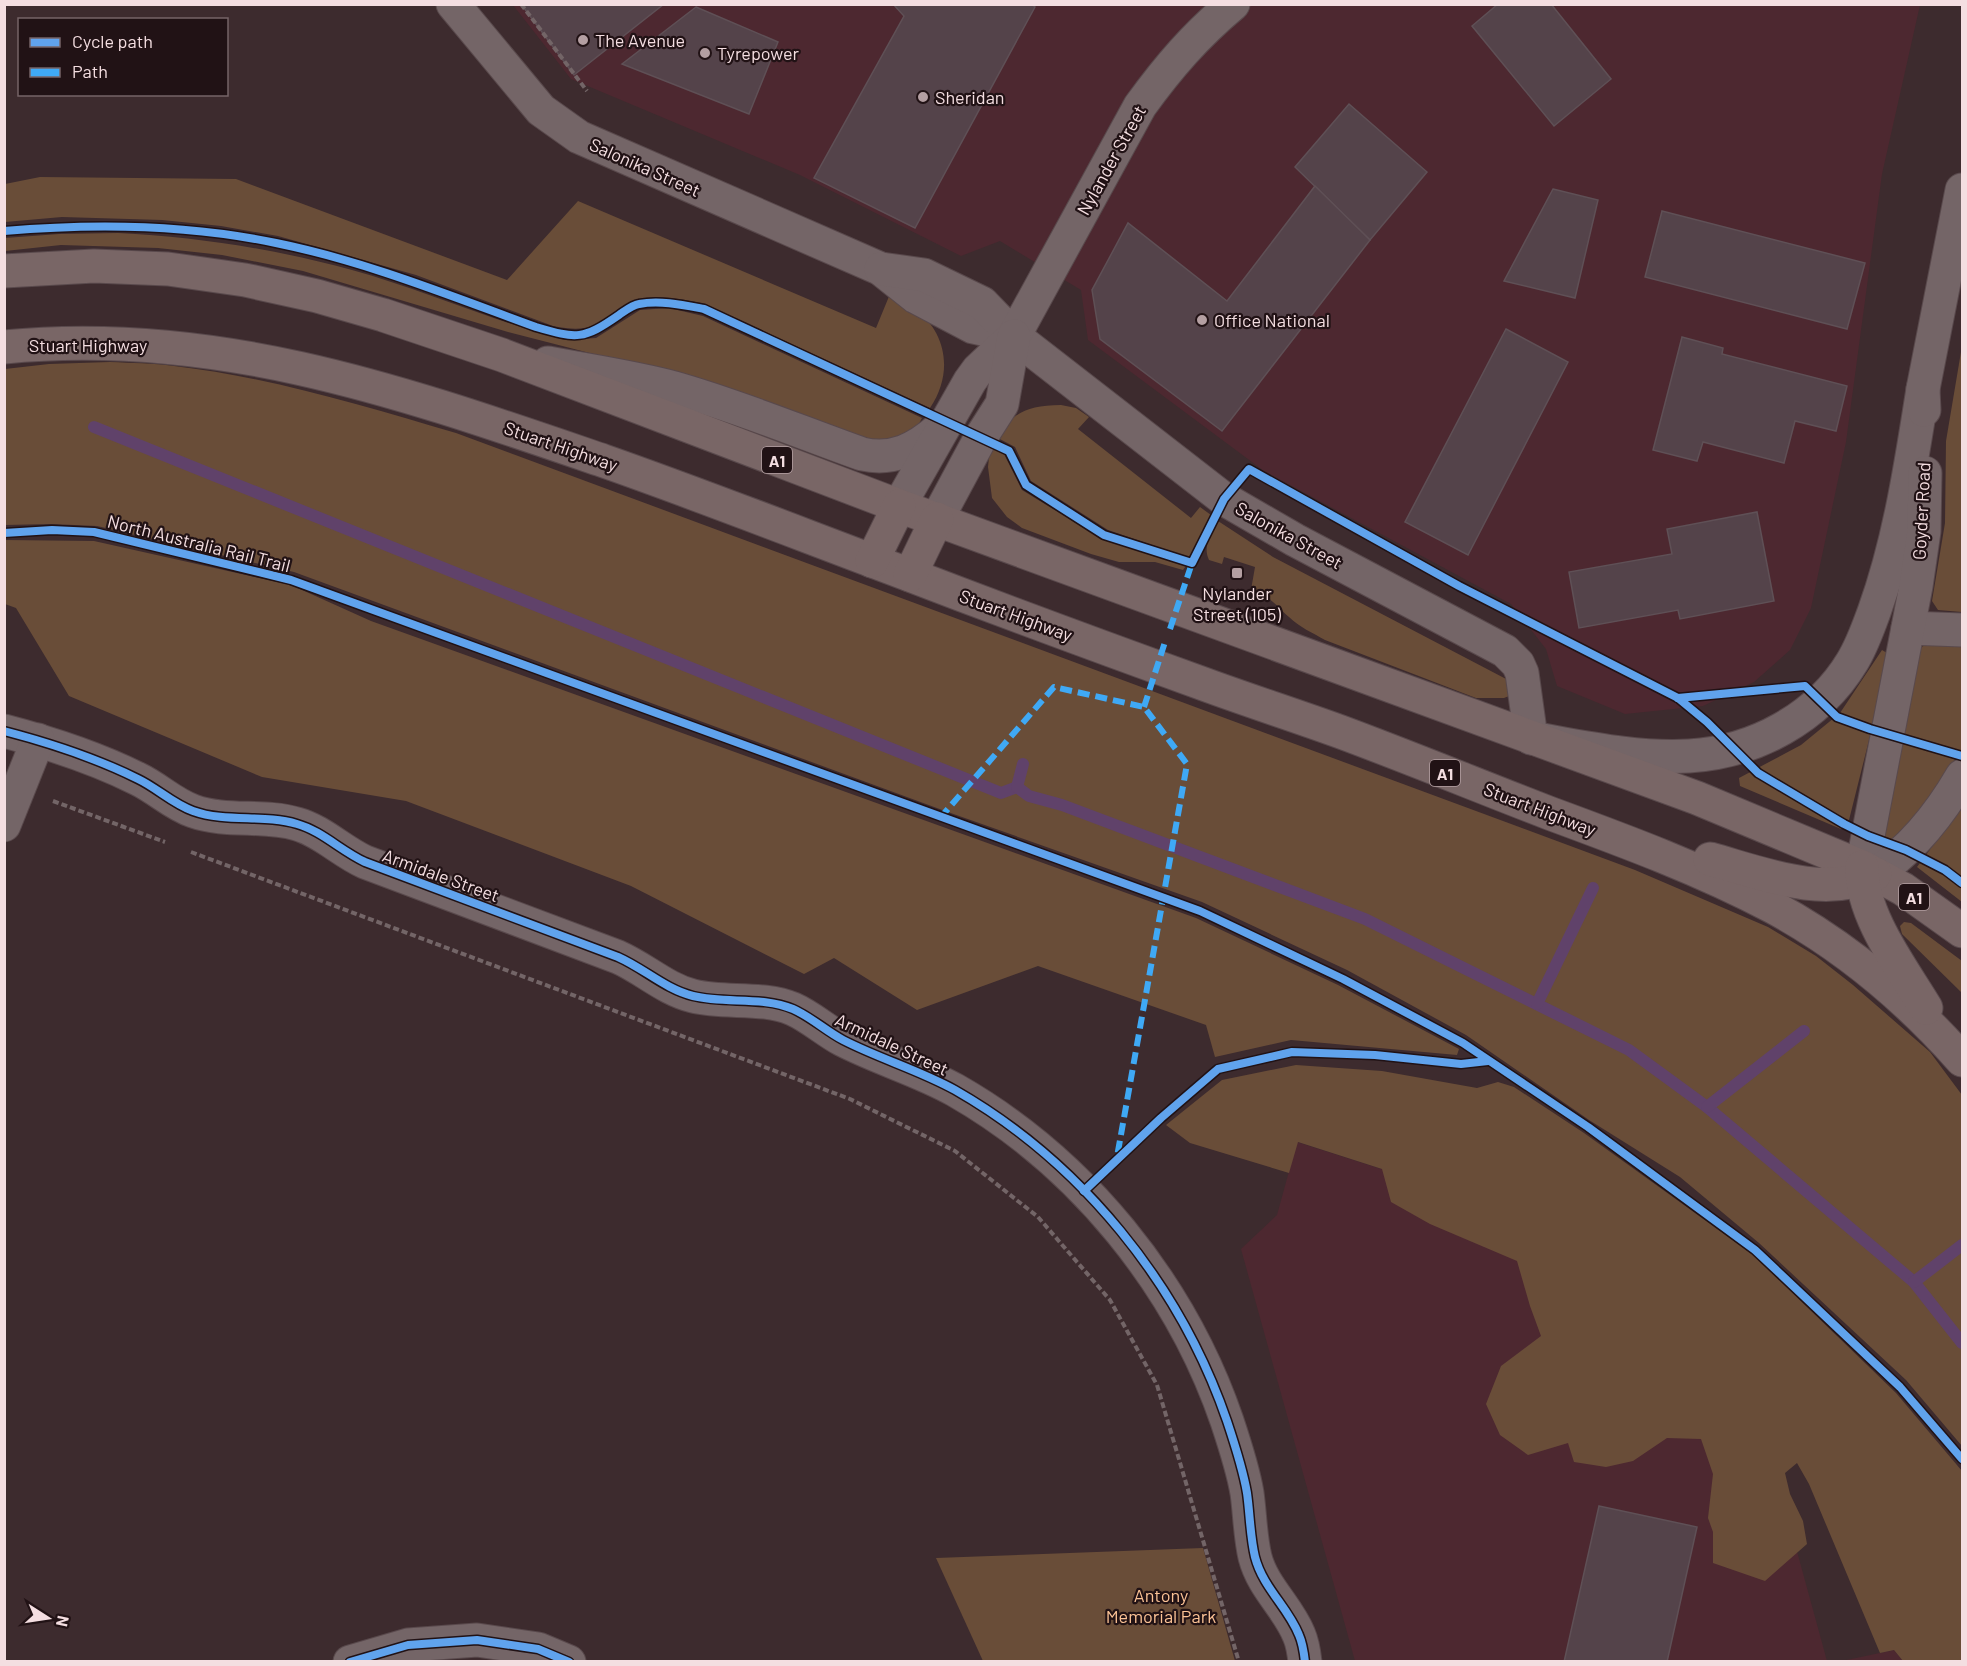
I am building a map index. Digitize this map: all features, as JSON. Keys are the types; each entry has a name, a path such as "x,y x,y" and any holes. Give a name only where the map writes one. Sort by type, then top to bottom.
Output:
{"highway":[{"name":"A1","path":"4,271 94,266 168,269 245,280 328,299 383,315 502,355 899,506 1697,798 1903,890 1962,931"},
{"name":"Stuart Highway","path":"4,347 45,343 99,342 171,346 246,356 378,387 468,414 686,489 1210,687 1344,734 1644,848 1723,881 1827,939 1868,969 1953,1049"},
{"name":"Nylander Street","path":"872,561 899,506"},
{"path":"910,575 937,519"},
{"path":"1546,812 1771,876 1822,885 1866,874 1872,915 1953,1049"}],"street":[{"name":"Salonika Street","path":"453,4 541,111 569,132 602,149 880,269 916,297 973,327 1014,336 1224,499 1295,540 1505,651 1518,664 1522,673 1531,738"},
{"name":"Nylander Street","path":"899,506 978,370 1014,336 1140,106 1192,40 1233,4"},
{"name":"Goyder Road","path":"1866,874 1924,531 1923,389 1962,190"},
{"name":"Nylander Street","path":"937,519 1002,404 1014,336"},
{"path":"502,355 645,381 675,389 717,401 862,454 876,457 907,452 929,438 946,423"},
{"path":"1531,738 1626,754 1688,756 1711,754 1763,739 1802,717 1820,701 1839,681 1853,661 1879,598 1890,564 1907,487 1923,389"},
{"path":"1908,628 1962,630"},
{"name":"Armidale Street","path":"4,731 38,740 137,778 184,808 198,813 271,819 298,824 364,862 618,957 639,967 663,985 677,991 704,998 773,1003 795,1010 842,1040 925,1075 987,1109 1025,1138 1084,1191 1145,1262 1176,1308 1195,1344 1227,1421 1245,1483 1252,1540 1259,1569 1299,1635 1305,1662"},
{"path":"4,825 38,740"},
{"path":"1866,874 1893,862 1906,850 1932,820 1962,776"},
{"path":"350,1662 408,1645 477,1640 538,1649 569,1662"}],"path":[{"path":"521,4 587,91"},
{"path":"47,798 169,843"},
{"path":"191,852 850,1099 955,1151 1038,1217 1110,1300 1137,1347 1157,1385 1239,1662"}],"shaded area":[{"path":"513,5 1920,5 1882,174 1846,442 1811,608 1790,650 1754,682 1703,706 1625,714 1557,686 1546,649 1511,604 1264,471 1088,340 1081,290 1000,241 961,256 800,175 571,79"},
{"path":"1297,1142 1519,1213 1763,1427 1827,1661 1355,1661 1241,1249 1277,1215"},
{"path":"1894,1650 1903,1661 1837,1662"}],"green space":[{"path":"40,177 236,179 507,280 578,201 876,328 890,294 914,308 934,329 943,355 942,382 930,408 705,304 688,301 660,297 643,299 623,307 590,327 569,328 553,326 416,275 278,236 221,226 162,220 62,217 5,222 5,184"},
{"path":"118,233 236,245 294,256 379,278 511,324 565,340 596,338 640,310 669,308 703,316 922,418 915,431 871,446 644,367 508,332 303,271 222,255 158,248 61,245 5,251 5,238"},
{"path":"1962,346 1962,612 1938,610 1932,601 1945,523 1946,441"},
{"path":"110,362 166,365 246,377 456,433 1635,870 1768,927 1816,956 1853,985 1930,1052 1962,1095 1962,1446 1906,1380 1759,1243 1680,1177 1589,1120 1466,1035 1347,970 1202,902 945,811 294,572 97,526 5,525 5,369 49,364"},
{"path":"1061,405 1076,408 1089,417 1078,429 1191,518 1200,507 1211,515 1190,558 1108,530 1031,481 1015,447 996,437 1010,421 1024,411 1031,408"},
{"path":"990,447 1004,454 1022,490 1102,539 1186,566 1183,570 1155,562 1119,562 1022,528 1007,517 992,498 988,467"},
{"path":"1218,521 1273,557 1508,680 1509,696 1476,698 1325,640 1306,630 1268,598 1251,590 1255,567 1224,557 1222,564 1209,560 1207,544"},
{"path":"5,540 94,541 291,585 371,621 1196,918 1338,985 1459,1049 1457,1055 1291,1040 1215,1057 1206,1025 1038,966 917,1010 834,958 804,974 631,886 406,801 262,777 69,696 16,608 5,604"},
{"path":"1926,644 1962,647 1962,749 1900,838 1886,849 1883,838 1919,649"},
{"path":"1882,650 1887,653 1870,736 1847,828 1841,829 1740,786 1739,778 1801,745 1840,713"},
{"path":"1962,806 1962,902 1917,867"},
{"path":"1904,922 1911,923 1962,961 1962,993 1902,934 1900,926"},
{"path":"1296,1065 1382,1071 1477,1088 1498,1082 1514,1087 1584,1133 1752,1254 1896,1393 1962,1471 1962,1661 1903,1661 1894,1650 1880,1653 1809,1484 1797,1463 1785,1473 1790,1494 1803,1521 1807,1544 1765,1581 1713,1563 1713,1532 1708,1518 1713,1474 1701,1439 1667,1438 1633,1461 1606,1467 1574,1462 1568,1443 1528,1455 1500,1435 1486,1404 1501,1366 1541,1336 1517,1261 1430,1224 1391,1202 1382,1169 1298,1142 1289,1173 1190,1143 1166,1125 1222,1080"},
{"name":"Antony Memorial Park","path":"1203,1548 1235,1661 983,1661 936,1558"}],"building":[{"name":"The Avenue","path":"521,4 664,4 574,75"},
{"name":"Sheridan","path":"893,4 1031,4 1035,7 915,228 814,178 904,16"},
{"path":"1498,4 1551,4 1611,79 1554,126 1472,26"},
{"name":"Tyrepower","path":"696,7 778,42 749,114 622,64"},
{"path":"1349,104 1427,172 1370,240 1295,167"},
{"name":"Office National","path":"1315,186 1370,240 1222,431 1100,339 1092,290 1128,223 1227,301"},
{"path":"1553,189 1598,200 1575,298 1504,281"},
{"path":"1662,211 1865,263 1847,329 1645,277"},
{"path":"1506,329 1568,362 1468,555 1405,522"},
{"path":"1682,337 1723,348 1722,354 1847,386 1836,431 1795,421 1784,463 1703,442 1697,461 1653,450"},
{"path":"1757,512 1774,601 1680,619 1678,610 1579,628 1569,572 1672,554 1667,529"},
{"path":"1599,1506 1697,1527 1667,1662 1564,1662"}],"waterway":[{"path":"94,427 1001,793 1017,787"},
{"path":"1023,764 1017,787 1029,796 1062,805 1365,919 1629,1050 1707,1107 1914,1282 1962,1343"},
{"path":"1537,1004 1593,888"},
{"path":"1707,1107 1804,1031"},
{"path":"1914,1282 1962,1245"}],"marked path":[{"path":"1170,629 1192,563"},
{"path":"1144,707 1165,642"},
{"path":"940,818 1054,687 1144,707 1187,764 1117,1157"}],"cycle path":[{"path":"4,231 38,228 141,227 208,232 276,243 342,259 408,280 561,334 588,333 639,304 663,303 704,309 1009,451 1026,485 1104,535 1192,563 1224,499 1249,469 1459,586 1678,698 1707,722 1758,773 1844,824 1906,850 1945,870 1962,883"},
{"name":"North Australia Rail Trail","path":"4,533 52,530 94,532 291,580 1200,911 1343,979 1463,1043 1588,1127 1755,1250 1900,1387 1962,1459"},
{"path":"1678,698 1805,686 1837,717 1962,756"},
{"path":"4,731 106,764 145,783 193,811 219,817 271,819 306,827 365,862 618,957 683,993 718,1000 756,1001 793,1009 843,1040 955,1090 1001,1119 1044,1153 1084,1190 1121,1231 1154,1275 1182,1322 1207,1370 1236,1448 1248,1501 1255,1557 1264,1578 1294,1625 1304,1652 1305,1662"},
{"path":"1084,1191 1161,1118 1218,1069 1292,1052 1375,1055 1461,1064 1488,1061"},
{"path":"350,1662 408,1645 477,1640 538,1649 569,1662"}],"place":[{"name":"The Avenue","path":"583,40"},
{"name":"Tyrepower","path":"705,53"},
{"name":"Sheridan","path":"923,97"},
{"name":"Office National","path":"1202,320"},
{"name":"Nylander Street (105)","path":"1237,573"}]}
